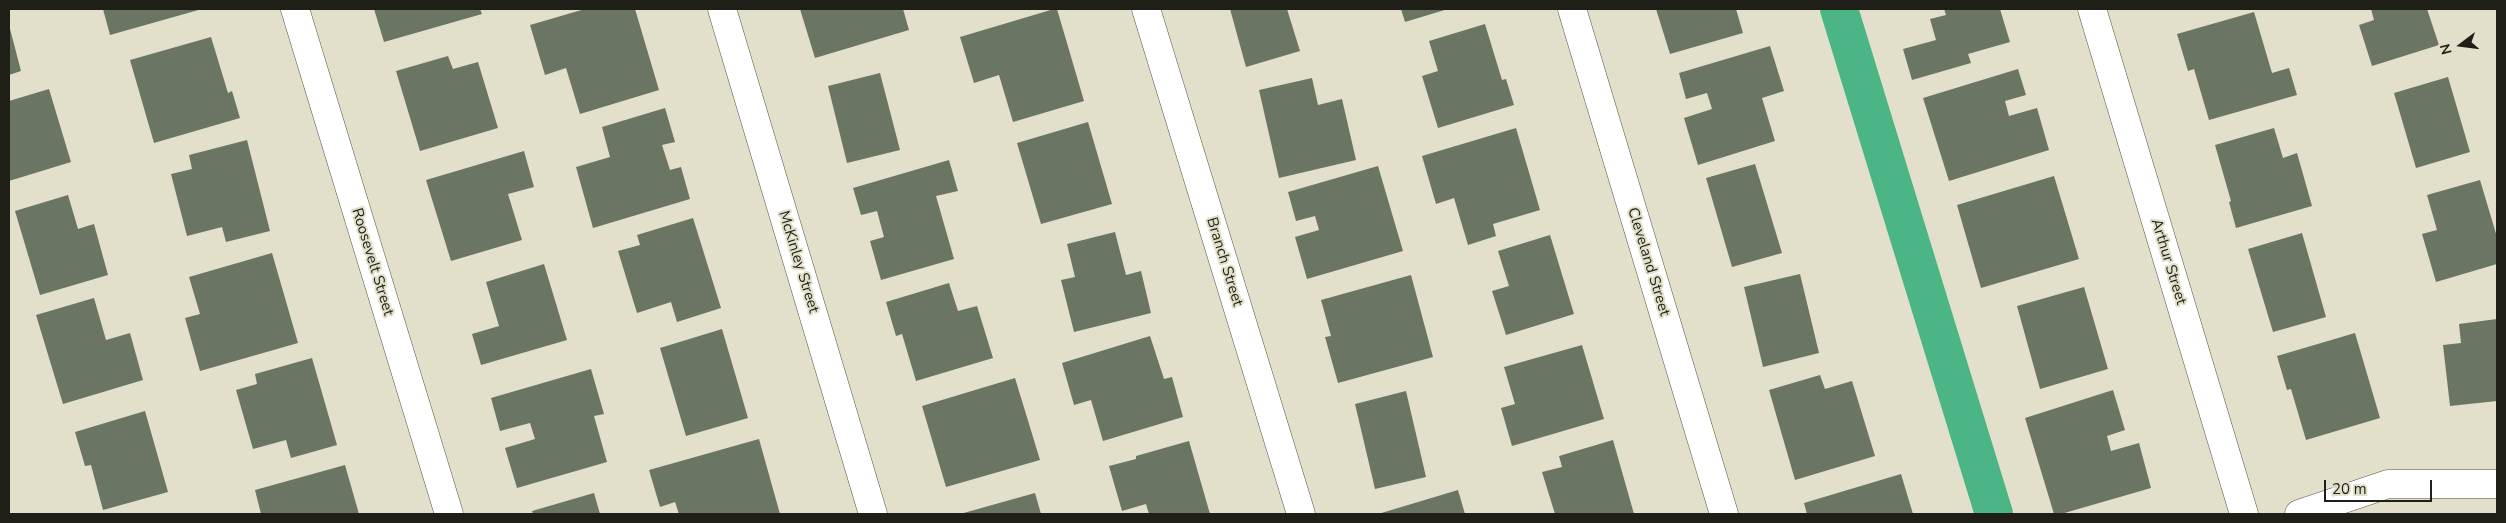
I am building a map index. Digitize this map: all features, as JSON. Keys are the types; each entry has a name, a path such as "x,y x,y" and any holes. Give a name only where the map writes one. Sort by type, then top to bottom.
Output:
{"street":[{"name":"Roosevelt Street","path":"295,9 449,514"},
{"name":"McKinley Street","path":"722,9 873,514"},
{"name":"Branch Street","path":"1146,9 1301,514"},
{"name":"Cleveland Street","path":"1572,9 1724,514"},
{"name":"Arthur Street","path":"2092,9 2244,514"},
{"path":"2299,514 2388,484 2497,484"}],"building":[{"path":"103,9 202,9 110,35"},
{"path":"374,9 480,9 482,14 384,42"},
{"path":"585,9 635,9 659,90 580,114 566,68 545,75 530,25"},
{"path":"800,9 903,9 909,30 815,58"},
{"path":"1057,9 1084,101 1013,122 999,75 974,83 960,37"},
{"path":"1230,9 1287,9 1300,51 1246,67"},
{"path":"1401,9 1448,9 1405,22"},
{"path":"1656,9 1736,9 1743,33 1670,54"},
{"path":"1944,9 2000,9 2010,42 1968,54 1971,63 1912,80 1903,49 1936,40 1930,19 1946,15"},
{"path":"2371,9 2427,9 2439,45 2372,66 2359,25 2374,20"},
{"path":"2254,12 2272,73 2289,68 2297,95 2209,120 2194,69 2188,71 2177,34"},
{"path":"1485,24 1502,80 1506,79 1514,105 1438,128 1422,76 1438,71 1429,41"},
{"path":"9,25 21,71 9,75"},
{"path":"211,37 228,93 232,91 240,118 154,143 130,60"},
{"path":"1770,46 1784,91 1762,98 1775,141 1698,165 1684,118 1712,109 1707,93 1686,99 1679,73"},
{"path":"448,56 453,69 478,62 498,128 420,151 396,71"},
{"path":"2018,69 2026,95 2005,101 2009,116 2037,108 2049,150 1949,181 1923,98"},
{"path":"880,73 900,150 847,163 828,86"},
{"path":"2448,77 2470,152 2416,168 2394,93"},
{"path":"1312,78 1318,105 1342,99 1356,160 1279,178 1259,90"},
{"path":"49,89 71,162 9,181 9,101"},
{"path":"665,108 675,142 662,145 670,170 681,167 690,199 593,228 576,167 610,157 602,127"},
{"path":"1088,122 1112,204 1041,224 1017,143"},
{"path":"1516,128 1540,210 1493,224 1496,236 1468,245 1454,198 1436,204 1422,156"},
{"path":"2274,128 2283,158 2297,153 2312,206 2236,228 2229,202 2231,201 2215,145"},
{"path":"247,140 270,231 226,242 222,227 187,236 171,174 192,169 189,155"},
{"path":"524,151 534,187 508,194 522,240 451,261 426,180"},
{"path":"949,160 958,191 936,196 954,259 881,280 870,241 884,237 877,211 861,215 853,188"},
{"path":"1755,164 1782,253 1732,267 1706,178"},
{"path":"1378,166 1403,251 1307,279 1295,237 1319,230 1315,216 1296,221 1288,192"},
{"path":"2054,176 2079,259 1981,288 1957,205"},
{"path":"2480,180 2497,237 2497,264 2436,282 2422,234 2437,230 2427,195"},
{"path":"68,195 78,229 94,224 108,275 40,295 15,211"},
{"path":"693,218 721,308 677,322 671,302 637,313 618,251 640,245 637,235"},
{"path":"1115,232 1126,275 1141,271 1151,313 1074,332 1061,280 1075,277 1067,244"},
{"path":"2302,233 2326,317 2273,332 2248,249"},
{"path":"1550,235 1574,314 1506,335 1492,291 1509,286 1498,251"},
{"path":"272,253 298,343 200,371 185,318 200,314 189,277"},
{"path":"544,264 567,340 481,365 472,334 499,326 486,282"},
{"path":"1800,274 1819,353 1763,367 1744,287"},
{"path":"1411,275 1433,357 1338,383 1325,337 1331,336 1321,300"},
{"path":"949,283 958,311 977,306 993,358 916,381 902,334 896,336 886,302"},
{"path":"2084,287 2108,369 2040,389 2017,306"},
{"path":"94,298 106,340 130,333 143,380 63,404 36,315"},
{"path":"2497,319 2497,401 2450,406 2443,345 2461,343 2459,324"},
{"path":"722,329 748,418 686,436 660,348"},
{"path":"2355,333 2380,418 2306,440 2291,389 2287,390 2277,356"},
{"path":"1150,336 1164,379 1172,377 1183,417 1103,441 1091,400 1074,405 1062,363"},
{"path":"1582,345 1604,419 1512,446 1501,408 1515,404 1504,367"},
{"path":"312,358 337,445 291,458 286,440 253,449 236,390 257,384 255,374"},
{"path":"591,369 604,414 594,416 607,462 517,488 505,448 535,439 530,423 500,431 491,398"},
{"path":"1820,375 1825,389 1852,381 1875,456 1795,480 1769,390"},
{"path":"1015,378 1040,460 946,487 922,406"},
{"path":"2113,390 2125,430 2107,436 2111,451 2139,443 2151,488 2061,514 2054,514 2025,418"},
{"path":"1406,391 1426,477 1375,489 1355,404"},
{"path":"145,411 168,492 103,510 91,465 85,466 75,432"},
{"path":"759,439 780,514 679,514 675,502 660,507 649,470"},
{"path":"1613,440 1634,514 1555,514 1542,472 1562,467 1559,456"},
{"path":"1189,441 1210,514 1149,514 1146,504 1122,511 1109,466"},
{"path":"345,465 359,514 261,514 255,490"},
{"path":"1901,474 1913,514 1807,514 1804,503"},
{"path":"1458,490 1465,514 1378,514"},
{"path":"594,493 600,514 533,514 532,511"},
{"path":"1035,493 1041,514 960,514"}],"waterway":[{"path":"1839,9 1994,514"}]}
